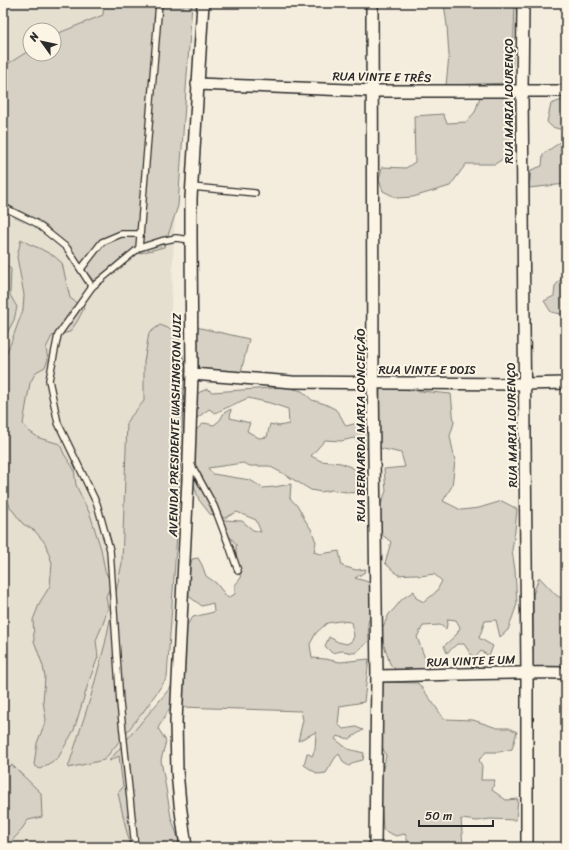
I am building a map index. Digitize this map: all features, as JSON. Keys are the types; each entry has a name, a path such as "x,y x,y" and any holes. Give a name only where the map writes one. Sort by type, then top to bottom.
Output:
{"street":[{"name":"AVENIDA PRESIDENTE WASHINGTON LUIZ","path":"186,847 177,771 176,721 192,374 192,187 203,3"},
{"name":"RUA BERNARDA MARIA CONCEIÇÃO","path":"372,3 373,383 377,676 375,847"},
{"name":"RUA MARIA LOURENÇO","path":"522,3 527,847"},
{"name":"RUA VINTE E TRÊS","path":"198,84 373,91 566,91"},
{"name":"RUA VINTE E DOIS","path":"192,374 292,382 524,384 566,382"},
{"name":"RUA VINTE E UM","path":"377,676 527,672 566,673"}],"lane":[{"path":"139,248 158,3"},
{"path":"192,187 255,193"},
{"path":"3,207 36,223 67,248 92,287"},
{"path":"81,269 102,242 121,234 140,234"},
{"path":"135,847 120,703 110,550 97,504 58,423 49,380 58,334 92,287 139,248 176,238 191,240"},
{"path":"189,460 214,506 238,571"}],"shaded area":[{"path":"3,3 180,3 182,64 146,847 3,847"},
{"path":"104,3 192,3 178,206 164,247 121,258 94,281 47,226 3,202 3,67 22,55 22,62 62,62 62,32 103,15"},
{"path":"444,3 515,3 512,83 446,85 449,56"},
{"path":"493,94 518,96 515,151 495,164 466,164 450,186 413,197 397,198 383,191 379,180 382,167 406,168 415,162 414,116 443,114 447,123 466,122 475,112 480,97"},
{"path":"566,100 566,184 529,188 531,170 542,166 543,154 565,139 563,130 552,127 547,122 551,104"},
{"path":"21,239 54,256 62,263 70,298 84,308 70,332 52,336 46,348 48,360 45,367 36,372 30,383 23,424 29,431 39,438 60,444 64,454 74,469 76,485 90,514 101,549 105,571 112,584 106,596 108,608 96,640 98,657 74,730 58,758 40,769 34,765 37,743 46,720 43,701 45,677 43,666 34,641 33,620 40,602 50,586 52,563 45,543 35,531 23,524 10,507 3,487 3,359 23,310 24,295 17,257"},
{"path":"3,262 11,269 10,295 17,307 14,320 6,335 3,355"},
{"path":"561,279 566,279 566,315 551,312 544,301 554,296 555,286"},
{"path":"160,325 178,332 185,366 178,519 167,678 143,712 104,760 68,768 91,696 105,644 122,563 127,421 144,401 144,362 149,333"},
{"path":"196,327 249,339 241,372 194,373"},
{"path":"286,387 302,391 312,400 335,409 346,426 365,421 371,422 371,441 366,449 354,438 341,441 325,440 311,456 321,461 341,463 353,468 365,480 354,493 332,490 321,492 311,490 269,466 250,466 243,463 208,468 213,474 250,480 263,488 291,484 290,498 299,508 311,529 316,542 314,552 320,554 339,551 342,566 356,570 366,569 365,572 355,578 372,583 372,607 368,623 369,641 355,653 342,651 332,653 325,646 329,637 338,642 347,644 352,641 354,636 351,622 340,621 327,623 316,633 310,644 312,658 340,662 369,659 364,702 340,706 338,724 343,729 356,727 363,730 349,739 337,736 335,739 348,749 364,753 363,760 355,762 349,766 344,763 339,754 326,773 318,774 304,765 307,753 312,756 315,749 316,732 298,741 303,720 301,711 180,707 186,626 193,617 214,612 213,603 202,606 187,595 187,581 192,559 198,558 206,576 216,583 228,598 235,594 235,585 241,578 236,559 236,544 218,523 224,520 242,521 253,530 261,532 256,520 237,512 225,518 210,514 199,500 191,477 195,435 197,429 204,423 214,425 220,420 224,413 231,409 230,418 250,423 247,431 259,438 267,437 270,424 279,426 289,424 288,409 248,398 215,413 209,409 197,418 192,413 194,396 207,389 212,392"},
{"path":"380,387 451,394 454,423 450,436 455,461 452,486 443,501 461,510 479,508 502,501 517,509 512,550 517,604 508,630 500,637 496,620 485,621 479,638 493,646 489,656 481,651 474,659 464,644 457,644 447,653 444,646 457,634 460,627 456,620 448,619 446,629 440,625 423,626 417,637 430,672 405,672 395,669 390,664 379,635 389,614 402,599 414,591 416,598 424,602 436,592 442,581 434,574 420,576 413,574 398,575 385,563 391,542 372,528 369,517 380,507 386,491 384,469 405,467 401,453 379,448"},
{"path":"539,577 556,595 561,598 566,590 566,669 533,671 533,595"},
{"path":"175,682 170,708 158,728 166,741 161,760 171,817 181,847 131,847 118,793 123,787 119,756 109,761"},
{"path":"380,682 418,683 444,719 473,720 497,728 509,728 517,732 512,749 499,752 486,752 479,760 482,766 481,780 495,780 492,790 506,800 518,799 516,820 490,819 477,821 461,819 462,847 435,847 430,844 427,847 410,847 405,834 396,836 383,830 380,781 386,756 382,746 374,743"},
{"path":"12,765 41,793 42,817 28,820 19,833 6,847 3,847 3,768"}]}
